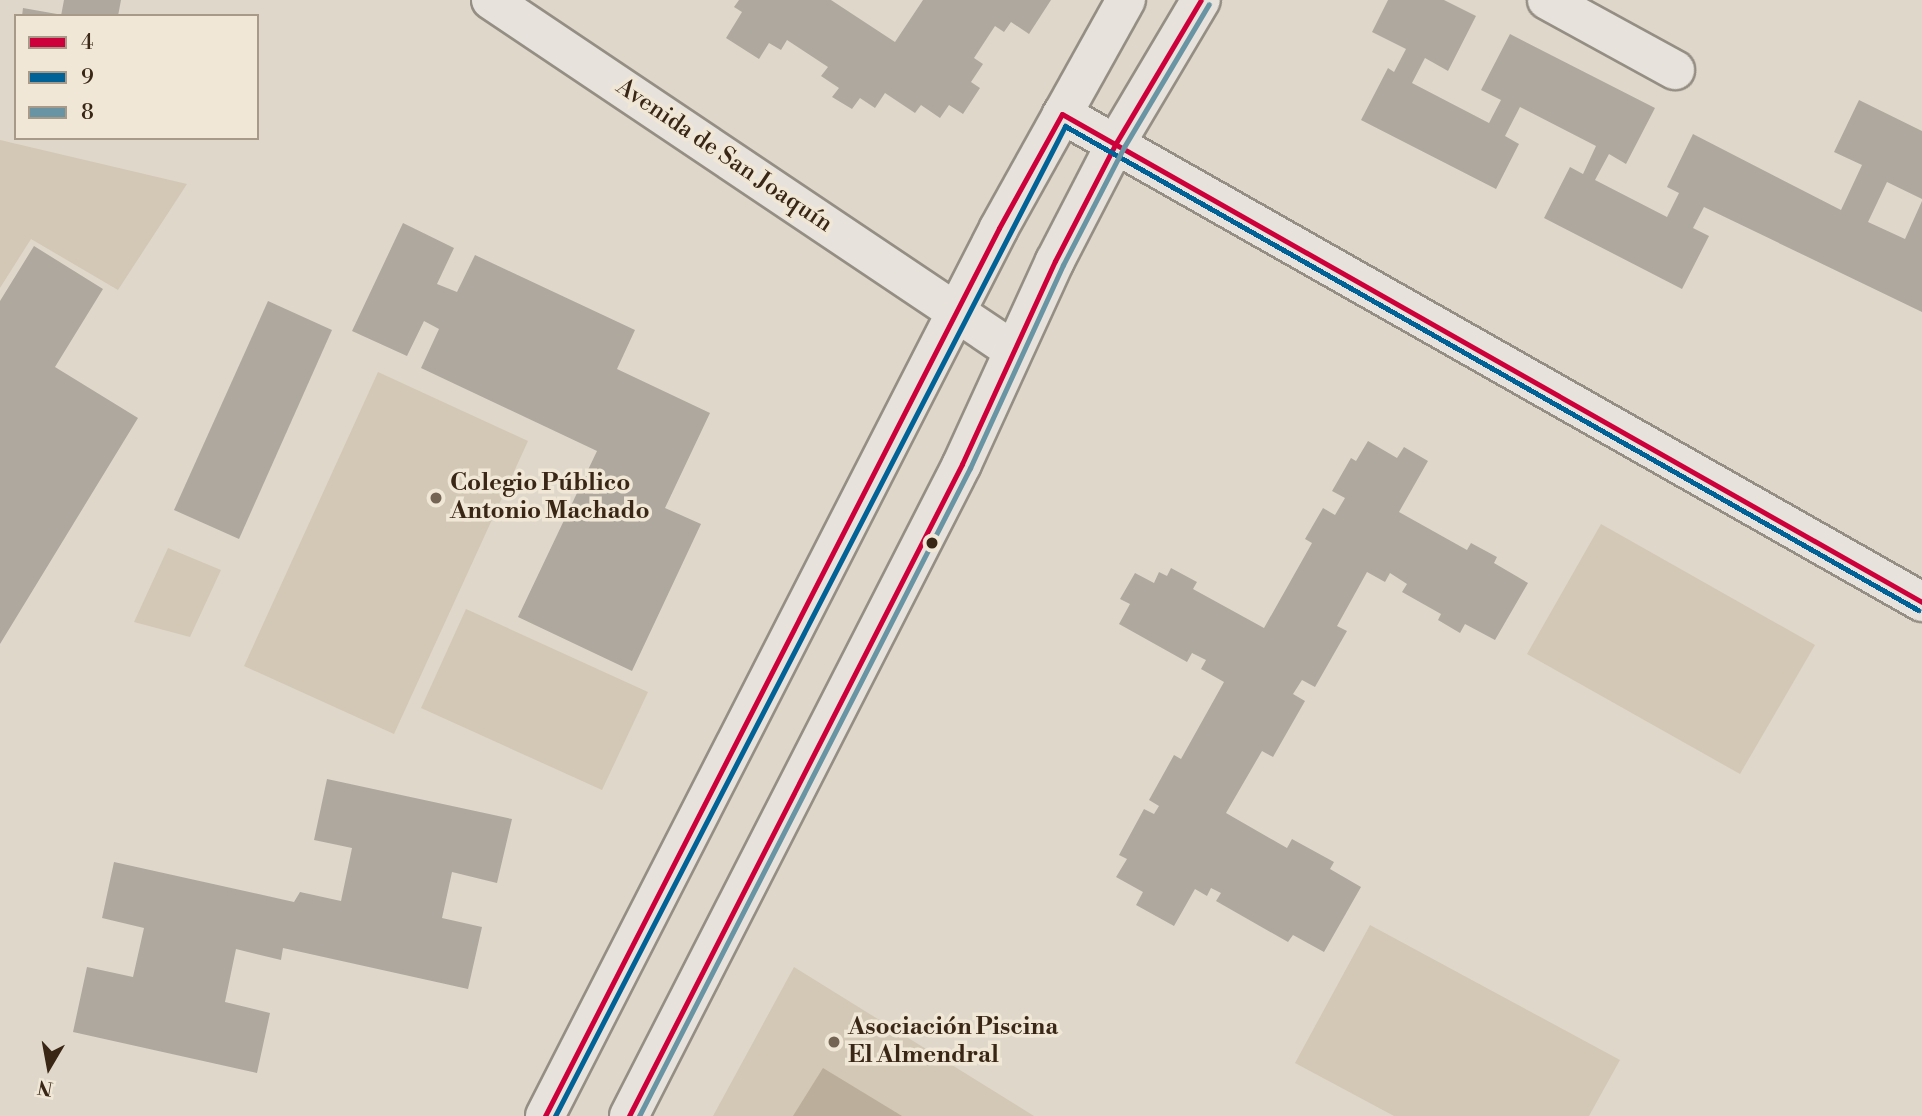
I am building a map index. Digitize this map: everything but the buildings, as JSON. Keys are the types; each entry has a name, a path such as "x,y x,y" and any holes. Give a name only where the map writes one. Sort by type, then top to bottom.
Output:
{"main road":[{"name":"Avenida de San Joaquín","path":"491,0 1010,349"},
{"path":"545,1116 956,312 1126,0"},
{"path":"629,1116 962,464 1010,349 1116,144 1201,0"},
{"path":"1547,0 1675,70"},
{"path":"1062,114 1922,602"}],"shaded area":[{"path":"0,140 187,184 118,290 31,239 0,288"},
{"path":"378,372 528,441 394,734 244,666"},
{"path":"1601,524 1815,645 1740,774 1527,654"},
{"path":"168,548 221,570 190,637 134,622"},
{"path":"466,609 648,692 602,790 421,708"},
{"path":"1370,925 1620,1060 1589,1116 1394,1116 1295,1063"},
{"name":"Asociación Piscina El Almendral","path":"794,967 1034,1116 713,1116"},
{"path":"823,1068 902,1116 793,1116"}],"transit line":[{"name":"4","path":"629,1116 962,464 1055,261 1116,143 1201,0"},
{"name":"8","path":"639,1116 970,468 1063,265 1124,147 1209,4"},
{"name":"4","path":"545,1116 999,228 1062,114 1922,602"},
{"name":"9","path":"555,1116 1065,126 1918,610"}],"place":[{"name":"Colegio Público Antonio Machado","path":"436,498"},
{"name":"Asociación Piscina El Almendral","path":"834,1042"}]}
